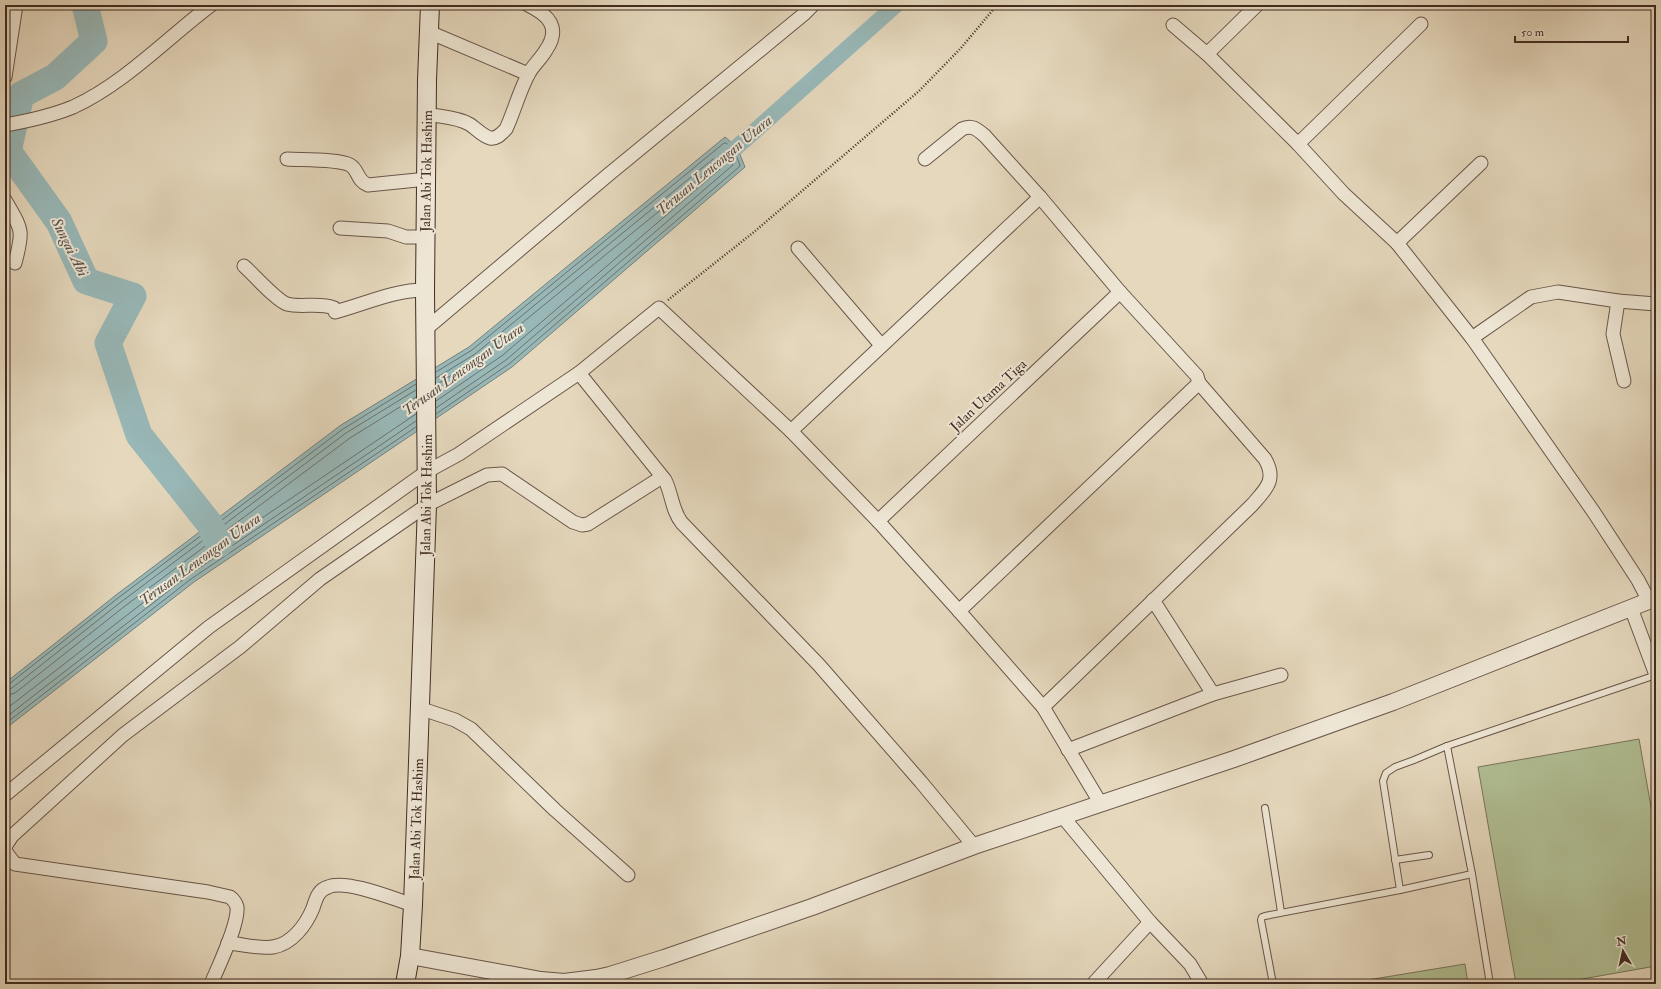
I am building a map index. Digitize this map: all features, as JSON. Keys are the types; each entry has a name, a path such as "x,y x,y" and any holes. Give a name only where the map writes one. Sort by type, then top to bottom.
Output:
{"main road":[{"name":"Jalan Abi Tok Hashim","path":"405,984 410,956 413,905 427,505 425,290 430,5"}],"street":[{"path":"5,77 16,5"},
{"path":"5,125 36,120 72,107 107,88 211,5"},
{"path":"427,114 469,124 485,136 491,138 495,137 506,129 528,74 546,50 553,32 552,24 546,16 528,5"},
{"path":"426,329 608,174 798,19 813,5"},
{"path":"1207,54 1257,5"},
{"path":"1298,144 1421,24"},
{"path":"410,956 513,979 564,983 596,978 664,958 812,907 974,846 1234,760 1393,702 1653,599 1638,580 1593,511 1472,338 1397,243 1344,194 1298,144 1207,54 1173,26"},
{"path":"429,32 528,74"},
{"path":"925,159 956,133 967,127 976,129 985,136 1040,197 1120,292 1197,376 1199,383 1265,459 1271,474 1270,480 1263,492 1252,505 1044,707"},
{"path":"287,159 347,164 356,170 359,179 363,183 368,185 427,179"},
{"path":"1397,243 1481,163"},
{"path":"791,431 1040,197"},
{"path":"5,200 19,225 21,233 21,241 15,263"},
{"path":"340,228 388,232 406,237 426,237"},
{"path":"798,248 881,345"},
{"path":"244,266 284,303 329,306 334,308 335,312 397,292 425,290"},
{"name":"Jalan Utama Tiga","path":"878,522 1120,292"},
{"path":"1472,338 1531,297 1558,292 1618,301 1656,304"},
{"path":"1618,301 1613,334 1624,381"},
{"path":"5,795 209,627 426,472 459,454 579,373 659,308 791,431 878,522 959,611 1044,707 1101,804"},
{"path":"579,373 662,477 668,487 676,513 682,523 819,665 921,782 974,846"},
{"path":"959,611 1199,383"},
{"path":"211,984 228,943 237,913 237,906 230,897 208,892 15,864 5,851 6,845 12,836 123,735 240,647 320,579 427,505 487,475 502,474 573,522 582,525 588,524 662,477"},
{"path":"1153,600 1213,694"},
{"path":"1632,608 1656,675"},
{"path":"1068,750 1213,694 1281,675"},
{"path":"419,708 455,720 471,729 555,810 628,875"},
{"path":"1063,817 1150,922 1186,959 1202,984"},
{"path":"228,943 273,947 285,943 294,937 303,925 318,894 328,887 338,885 350,886 413,905"},
{"path":"1093,984 1150,922"}],"lane":[{"path":"1400,890 1382,781 1386,773 1395,767 1446,746 1656,675"},
{"path":"1446,746 1472,874 1490,984"},
{"path":"1265,808 1281,912"},
{"path":"1395,860 1429,855"},
{"path":"1272,984 1261,920 1262,917 1281,912 1400,890 1472,874"}],"path":[{"path":"659,308 754,232 918,91 961,48 998,5"}],"green space":[{"path":"1639,739 1656,835 1656,966 1554,984 1516,984 1478,767"},
{"path":"1465,964 1468,984 1343,984"}],"water":[{"path":"725,137 737,147 745,167 512,367 194,582 5,729 5,683 116,595 341,425 469,347"}],"waterway":[{"name":"Sungai Abi","path":"85,5 94,41 55,77 21,95 8,151 59,222 86,281 133,296 108,343 139,435 209,523 219,544"},
{"name":"Terusan Lencongan Utara","path":"721,161 896,5"}]}
